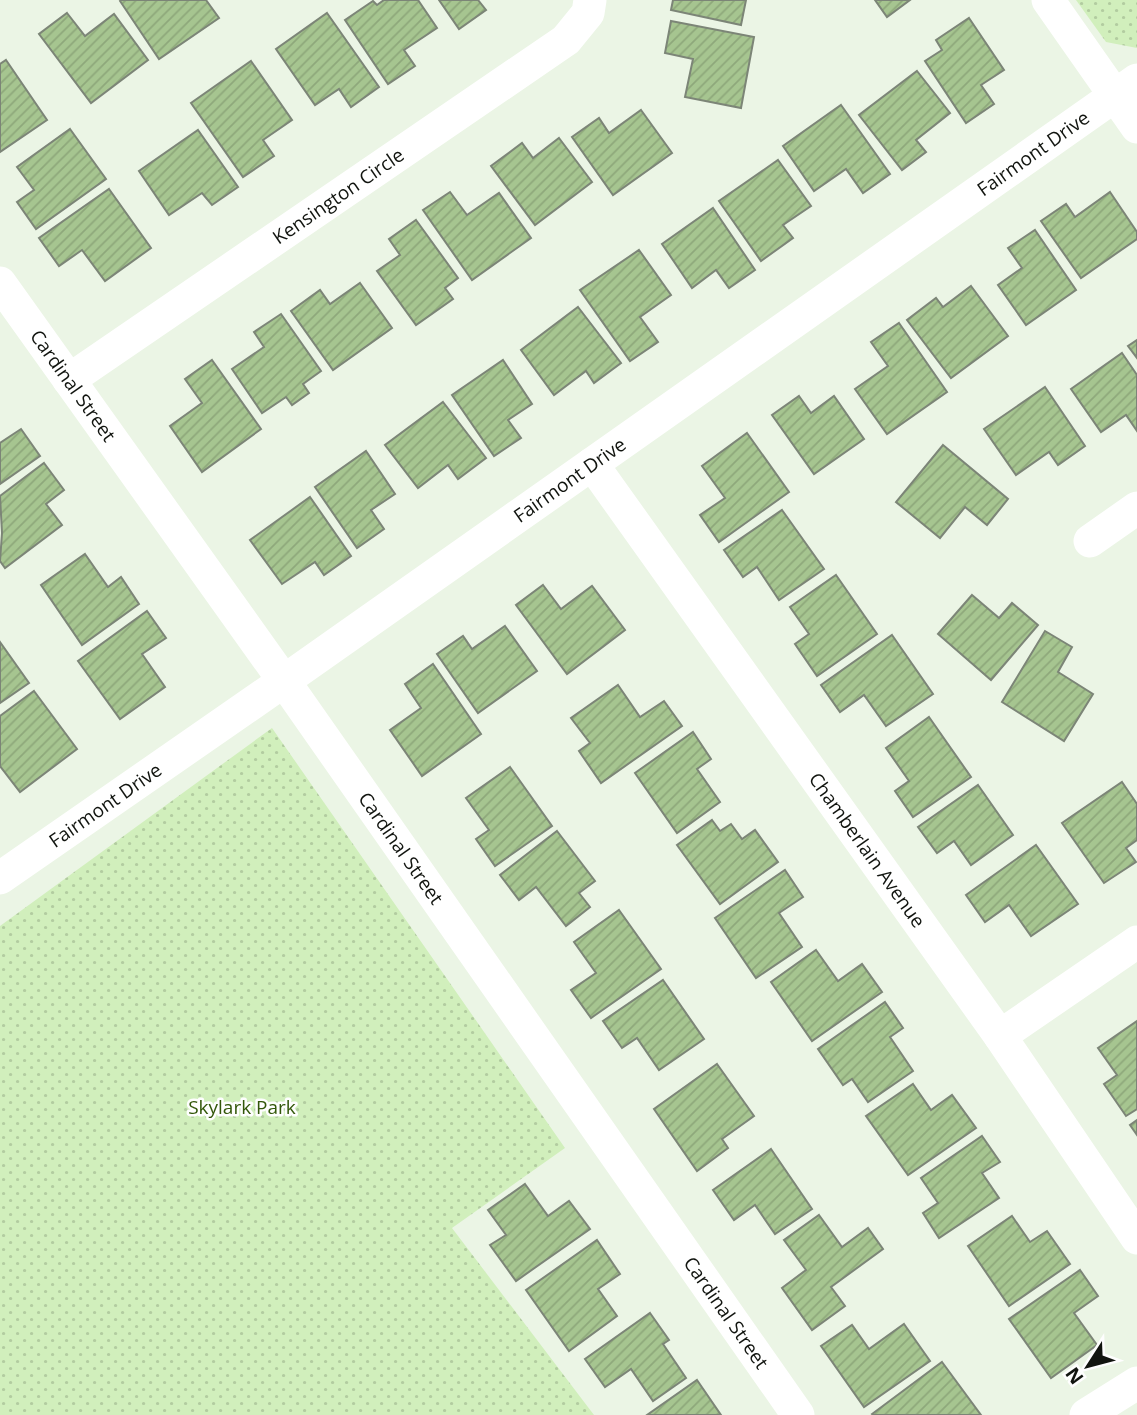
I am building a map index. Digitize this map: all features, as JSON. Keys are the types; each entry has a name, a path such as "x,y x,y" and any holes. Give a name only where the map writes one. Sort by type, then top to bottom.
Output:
{"street":[{"name":"Kensington Circle","path":"69,380 566,40 588,13 590,0"},
{"path":"1048,0 1126,88 1137,127"},
{"name":"Fairmont Drive","path":"0,878 1126,88"},
{"name":"Cardinal Street","path":"0,283 284,681 798,1415"},
{"name":"Chamberlain Avenue","path":"592,464 1000,1036 1137,1238"},
{"path":"1090,541 1137,508"},
{"path":"1000,1036 1137,942"},
{"path":"1086,1415 1137,1383"}],"green space":[{"path":"1076,0 1137,0 1137,48 1106,42"},
{"name":"Skylark Park","path":"272,728 565,1148 452,1228 594,1415 0,1415 0,926"}],"building":[{"path":"121,0 206,0 219,18 159,59"},
{"path":"384,0 418,0 437,28 404,50 415,66 388,84 345,20 373,1 377,5"},
{"path":"439,0 478,0 486,10 459,29"},
{"path":"673,0 746,0 741,25 671,10"},
{"path":"875,0 910,0 887,17"},
{"path":"67,13 85,36 114,14 148,60 91,103 39,34"},
{"path":"327,13 379,87 351,107 339,89 315,105 276,49"},
{"path":"969,18 1004,70 981,85 994,104 966,123 925,61 942,50 936,40"},
{"path":"671,21 754,37 741,108 685,97 693,59 665,53"},
{"path":"6,60 47,120 0,152 0,64"},
{"path":"251,61 292,120 263,140 274,156 243,177 191,103"},
{"path":"917,71 950,113 916,140 926,152 902,170 859,115"},
{"path":"841,105 890,174 863,193 846,169 814,191 783,146"},
{"path":"641,110 672,153 613,195 572,137 599,118 609,133"},
{"path":"70,129 106,179 36,229 17,202 34,190 17,167"},
{"path":"198,130 238,187 212,205 202,193 169,215 139,171"},
{"path":"559,138 592,182 535,225 491,166 522,143 533,158"},
{"path":"778,160 811,206 783,225 793,238 761,261 719,201"},
{"path":"109,189 151,248 105,281 82,250 59,266 39,238"},
{"path":"450,192 467,215 499,193 531,238 472,280 423,210"},
{"path":"1110,192 1137,232 1137,239 1081,278 1041,221 1066,204 1075,217"},
{"path":"713,208 755,270 729,288 716,270 692,288 662,244"},
{"path":"416,220 458,278 445,288 453,299 416,325 377,271 400,255 389,239"},
{"path":"1035,230 1076,290 1026,325 998,285 1022,268 1008,248"},
{"path":"639,250 671,295 640,317 658,342 630,361 580,290"},
{"path":"360,283 392,328 333,370 291,311 320,290 330,304"},
{"path":"971,286 1008,336 951,378 907,320 936,298 943,307"},
{"path":"578,307 621,363 594,383 586,371 554,395 521,350"},
{"path":"281,314 321,371 303,384 309,393 292,405 286,397 262,413 232,369 264,347 254,332"},
{"path":"899,323 947,392 887,434 855,389 888,366 871,342"},
{"path":"1137,340 1137,358 1128,346"},
{"path":"1122,353 1137,375 1137,431 1126,415 1101,432 1071,389"},
{"path":"212,360 261,429 202,472 170,426 202,403 185,379"},
{"path":"503,360 532,404 508,420 521,438 494,456 452,395"},
{"path":"1045,387 1085,446 1058,465 1049,452 1016,475 984,429"},
{"path":"799,396 811,413 834,396 864,439 814,474 772,415"},
{"path":"443,402 486,458 458,479 448,465 418,488 385,445"},
{"path":"21,429 40,456 0,484 0,443"},
{"path":"747,433 789,492 719,542 700,515 725,498 702,466"},
{"path":"943,445 1008,499 987,525 965,507 940,538 896,502"},
{"path":"366,451 395,494 371,510 384,529 357,548 315,487"},
{"path":"44,463 64,490 46,504 62,525 5,568 0,561 0,496"},
{"path":"310,497 351,556 324,575 315,562 282,584 250,540"},
{"path":"782,510 824,569 779,600 757,567 743,577 724,550"},
{"path":"85,554 108,587 121,577 139,604 82,645 41,585"},
{"path":"836,575 877,634 817,676 795,644 809,634 790,607"},
{"path":"543,585 561,609 592,586 625,630 567,674 516,605"},
{"path":"972,595 999,618 1012,603 1038,625 991,680 938,634"},
{"path":"147,611 166,638 142,654 165,687 120,719 78,661"},
{"path":"505,626 537,671 478,713 437,654 463,636 472,649"},
{"path":"1045,631 1072,647 1058,672 1093,694 1064,741 1002,702"},
{"path":"892,635 933,694 886,726 864,695 840,712 821,685"},
{"path":"0,642 29,683 0,703"},
{"path":"433,664 481,734 422,776 390,730 421,708 405,684"},
{"path":"618,685 640,717 664,701 682,726 601,783 579,751 590,743 571,718"},
{"path":"34,691 77,749 20,792 0,766 0,716"},
{"path":"929,717 971,777 913,817 895,791 909,781 886,748"},
{"path":"693,732 711,759 697,769 720,802 677,833 635,773"},
{"path":"510,767 552,826 495,866 476,839 489,830 466,798"},
{"path":"1122,782 1137,804 1137,840 1126,848 1136,862 1104,883 1062,823"},
{"path":"978,785 1013,835 971,865 954,841 937,853 918,827"},
{"path":"712,820 720,831 731,824 742,839 755,830 778,862 720,904 677,845"},
{"path":"557,831 595,881 579,893 590,907 566,926 536,887 519,900 500,875"},
{"path":"1036,845 1078,904 1031,936 1009,905 985,922 966,895"},
{"path":"785,870 803,897 779,913 802,947 756,978 715,918"},
{"path":"619,910 661,969 591,1018 571,990 596,973 574,942"},
{"path":"816,950 838,981 862,964 882,992 812,1041 771,982"},
{"path":"663,980 704,1039 659,1070 637,1038 622,1048 603,1021"},
{"path":"885,1002 903,1028 890,1037 913,1071 868,1102 852,1079 843,1085 818,1049"},
{"path":"1137,1021 1137,1109 1126,1116 1104,1084 1117,1075 1098,1048"},
{"path":"717,1064 754,1116 722,1139 728,1148 697,1171 654,1109"},
{"path":"913,1084 931,1110 952,1095 976,1128 908,1175 866,1116"},
{"path":"1137,1120 1137,1135 1130,1125"},
{"path":"982,1136 1000,1162 982,1173 999,1198 939,1238 923,1213 938,1203 921,1178"},
{"path":"771,1149 812,1209 775,1234 755,1205 734,1220 713,1190"},
{"path":"525,1184 548,1216 569,1201 590,1229 516,1281 490,1245 506,1235 488,1210"},
{"path":"819,1215 842,1247 868,1228 883,1249 831,1287 845,1306 812,1330 782,1288 806,1270 784,1240"},
{"path":"1012,1216 1030,1242 1047,1231 1070,1264 1009,1306 968,1246"},
{"path":"597,1240 620,1274 598,1289 617,1316 569,1351 526,1290"},
{"path":"1080,1270 1098,1296 1074,1313 1097,1345 1051,1378 1009,1319"},
{"path":"650,1313 669,1340 663,1344 686,1378 653,1401 631,1369 605,1387 585,1359"},
{"path":"904,1324 930,1361 864,1407 821,1346 852,1325 869,1349"},
{"path":"942,1362 981,1415 872,1414"},
{"path":"697,1380 721,1415 647,1415"}]}
